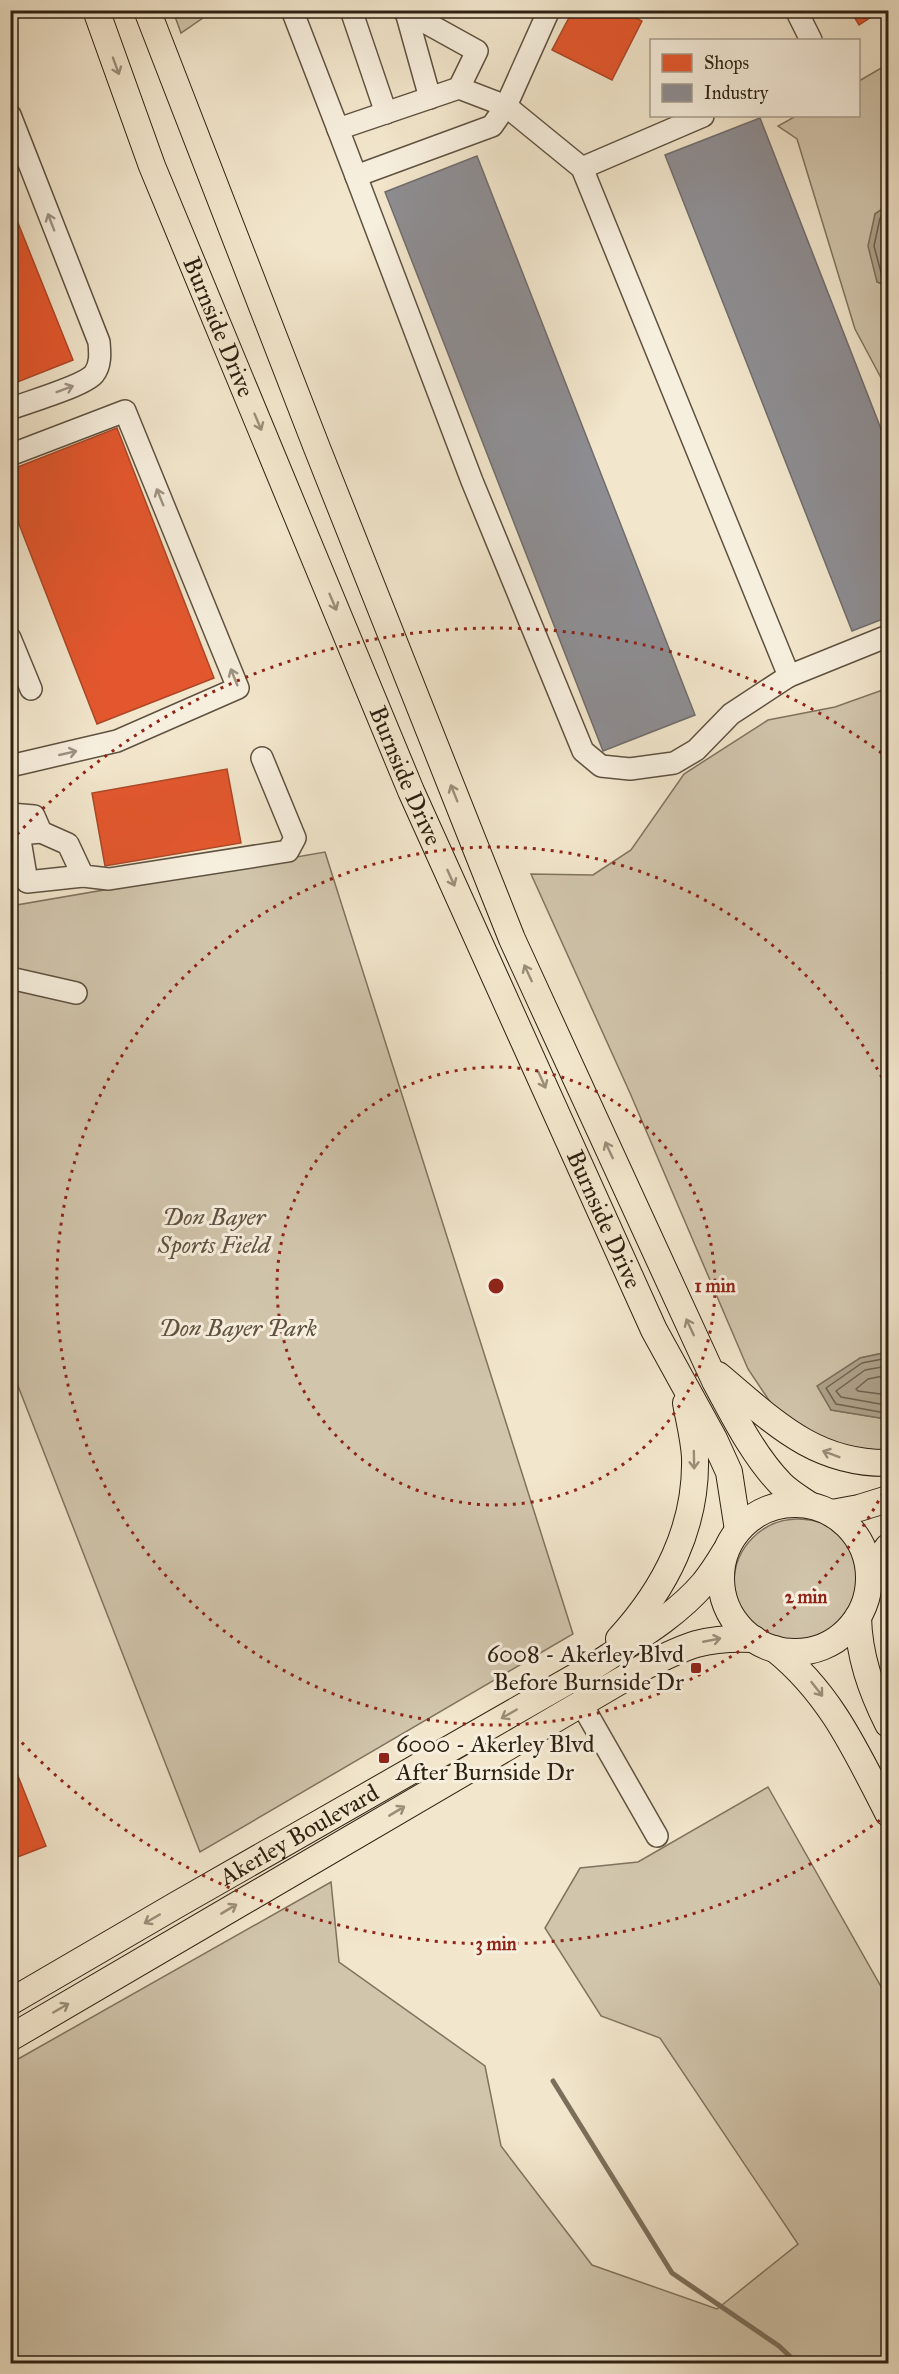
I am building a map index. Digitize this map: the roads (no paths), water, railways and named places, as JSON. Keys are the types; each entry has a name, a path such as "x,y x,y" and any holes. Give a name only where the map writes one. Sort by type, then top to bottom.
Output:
{"main road":[{"name":"Burnside Drive","path":"96,10 152,166 411,791 654,1330 714,1439 729,1472 738,1530"},
{"name":"Burnside Drive","path":"147,10 317,448 512,939 709,1368 766,1468 783,1487 808,1504"},
{"path":"709,1368 800,1441 842,1458 888,1463"},
{"path":"596,1665 644,1612 670,1568 686,1527 693,1490 695,1456 682,1382"},
{"path":"832,1513 888,1499"},
{"path":"764,1644 799,1652 822,1647 842,1635 858,1617 867,1596 870,1572 864,1549 852,1529 832,1513 808,1504 782,1504 758,1513 738,1530 725,1552 721,1577 725,1602 736,1623 764,1644 794,1664 816,1686 837,1717 888,1813"},
{"path":"870,1572 888,1547"},
{"name":"Akerley Boulevard","path":"10,2002 596,1665 656,1626 682,1605 705,1582 725,1552"},
{"path":"858,1617 859,1639 865,1667 877,1702 888,1724"},
{"name":"Akerley Boulevard","path":"10,2038 644,1667 697,1642 722,1638 764,1644"}],"lane":[{"path":"292,10 472,481 583,751 601,766 630,769 674,763 696,750 731,714 789,676 888,636"},
{"path":"351,10 386,113"},
{"path":"356,176 492,126 506,106 549,10"},
{"path":"796,10 811,39"},
{"path":"405,11 430,98"},
{"path":"405,11 477,51 459,88"},
{"path":"338,129 459,88 506,106 582,168 789,676"},
{"path":"10,115 99,342 101,357 94,374 76,385 10,409"},
{"path":"582,168 701,117"},
{"path":"10,455 125,411 238,688 117,741 10,766"},
{"path":"10,638 32,689"},
{"path":"83,876 68,844 41,832 19,834 27,882 83,876 110,879 288,851 295,838 262,758"},
{"path":"10,814 34,816 41,832"},
{"path":"10,978 76,993"},
{"path":"581,1703 657,1836"}],"water":[{"path":"888,205 888,286 877,282 868,246 875,214"},
{"path":"888,1352 888,1417 880,1418 831,1410 817,1386 860,1358"}],"waterway":[{"path":"553,2081 672,2273 779,2346 798,2364"}],"place":[{"name":"6008 - Akerley Blvd Before Burnside Dr","path":"696,1668"},
{"name":"6000 - Akerley Blvd After Burnside Dr","path":"384,1758"}],"park label":[{"name":"Don Bayer Sports Field","path":"214,1231"},
{"name":"Don Bayer Park","path":"238,1328"}]}
